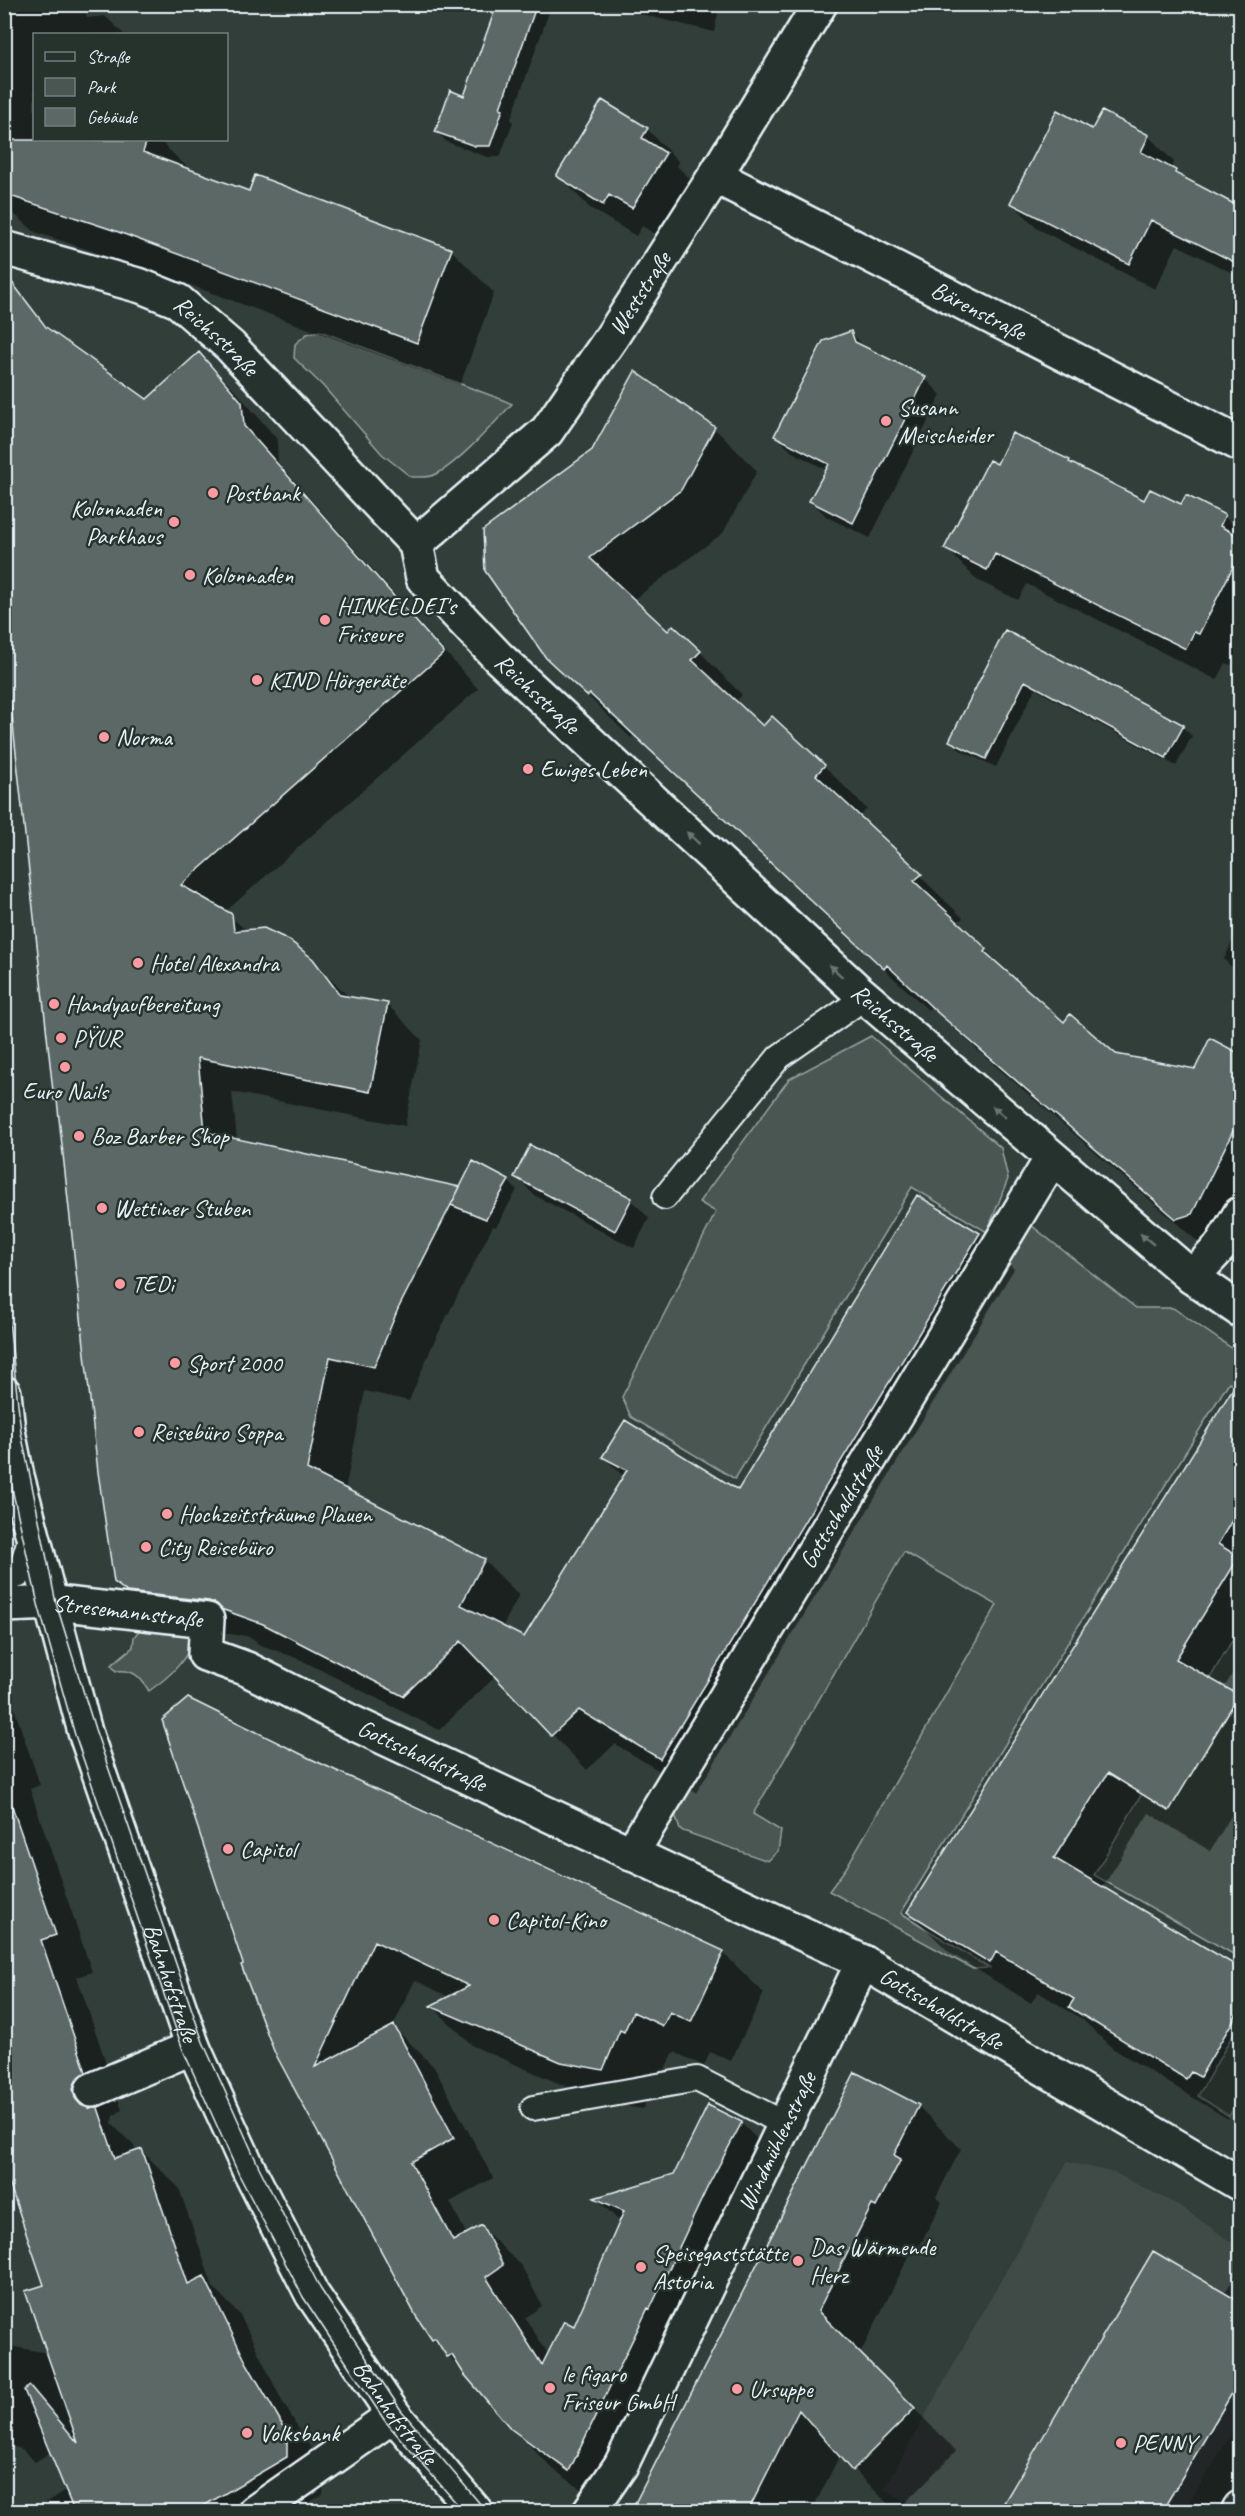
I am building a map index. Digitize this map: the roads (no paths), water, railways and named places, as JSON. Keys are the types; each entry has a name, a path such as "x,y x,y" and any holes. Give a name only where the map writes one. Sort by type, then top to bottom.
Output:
{"street":[{"name":"Weststraße","path":"416,544 547,431 612,338 820,4"},
{"name":"Bärenstraße","path":"715,176 1240,444"},
{"name":"Reichsstraße","path":"4,248 141,286 178,302 206,324 230,346 416,544 423,578 498,657 865,997 1192,1277 1240,1310"},
{"name":"Gottschaldstraße","path":"632,1854 1052,1158"},
{"path":"1192,1277 1221,1246 1240,1214"},
{"name":"Bahnhofstraße","path":"4,1393 11,1479 32,1533 85,1732 193,2047 249,2170 312,2294 394,2415 476,2511"},
{"name":"Stresemannstraße","path":"4,1605 56,1603 207,1620 205,1654 247,1669"},
{"name":"Gottschaldstraße","path":"247,1669 351,1722 863,1962 1240,2184"},
{"name":"Windmühlenstraße","path":"588,2511 621,2465 863,1962"},
{"path":"92,2090 193,2047"},
{"path":"255,2511 299,2483 394,2415"}],"lane":[{"path":"665,1197 778,1057 865,997"},
{"path":"4,1580 19,1575 32,1533"},
{"path":"533,2108 697,2079 785,2124"}],"tram line":[{"path":"4,1273 21,1432 56,1603 95,1729 203,2042 259,2167 320,2288 401,2410 487,2512"},
{"path":"4,1453 38,1604 75,1735 183,2050 239,2175 303,2297 385,2421 464,2512"}],"place":[{"name":"Susann Meischeider","path":"886,421"},
{"name":"Postbank","path":"213,493"},
{"name":"Kolonnaden Parkhaus","path":"174,522"},
{"name":"Kolonnaden","path":"190,575"},
{"name":"HINKELDEI's Friseure","path":"325,620"},
{"name":"KIND Hörgeräte","path":"257,680"},
{"name":"Norma","path":"104,737"},
{"name":"Ewiges Leben","path":"528,769"},
{"name":"Hotel Alexandra","path":"138,963"},
{"name":"Handyaufbereitung","path":"54,1004"},
{"name":"PŸUR","path":"61,1038"},
{"name":"Euro Nails","path":"65,1067"},
{"name":"Boz Barber Shop","path":"79,1136"},
{"name":"Wettiner Stuben","path":"102,1208"},
{"name":"TEDi","path":"120,1284"},
{"name":"Sport 2000","path":"175,1363"},
{"name":"Reisebüro Soppa","path":"139,1432"},
{"name":"Hochzeitsträume Plauen","path":"167,1514"},
{"name":"City Reisebüro","path":"146,1547"},
{"name":"Capitol","path":"228,1849"},
{"name":"Capitol-Kino","path":"494,1920"},
{"name":"Das Wärmende Herz","path":"798,2261"},
{"name":"Speisegaststätte Astoria","path":"641,2267"},
{"name":"le figaro Friseur GmbH","path":"550,2388"},
{"name":"Ursuppe","path":"737,2389"},
{"name":"Volksbank","path":"247,2433"},
{"name":"PENNY","path":"1121,2443"}]}
